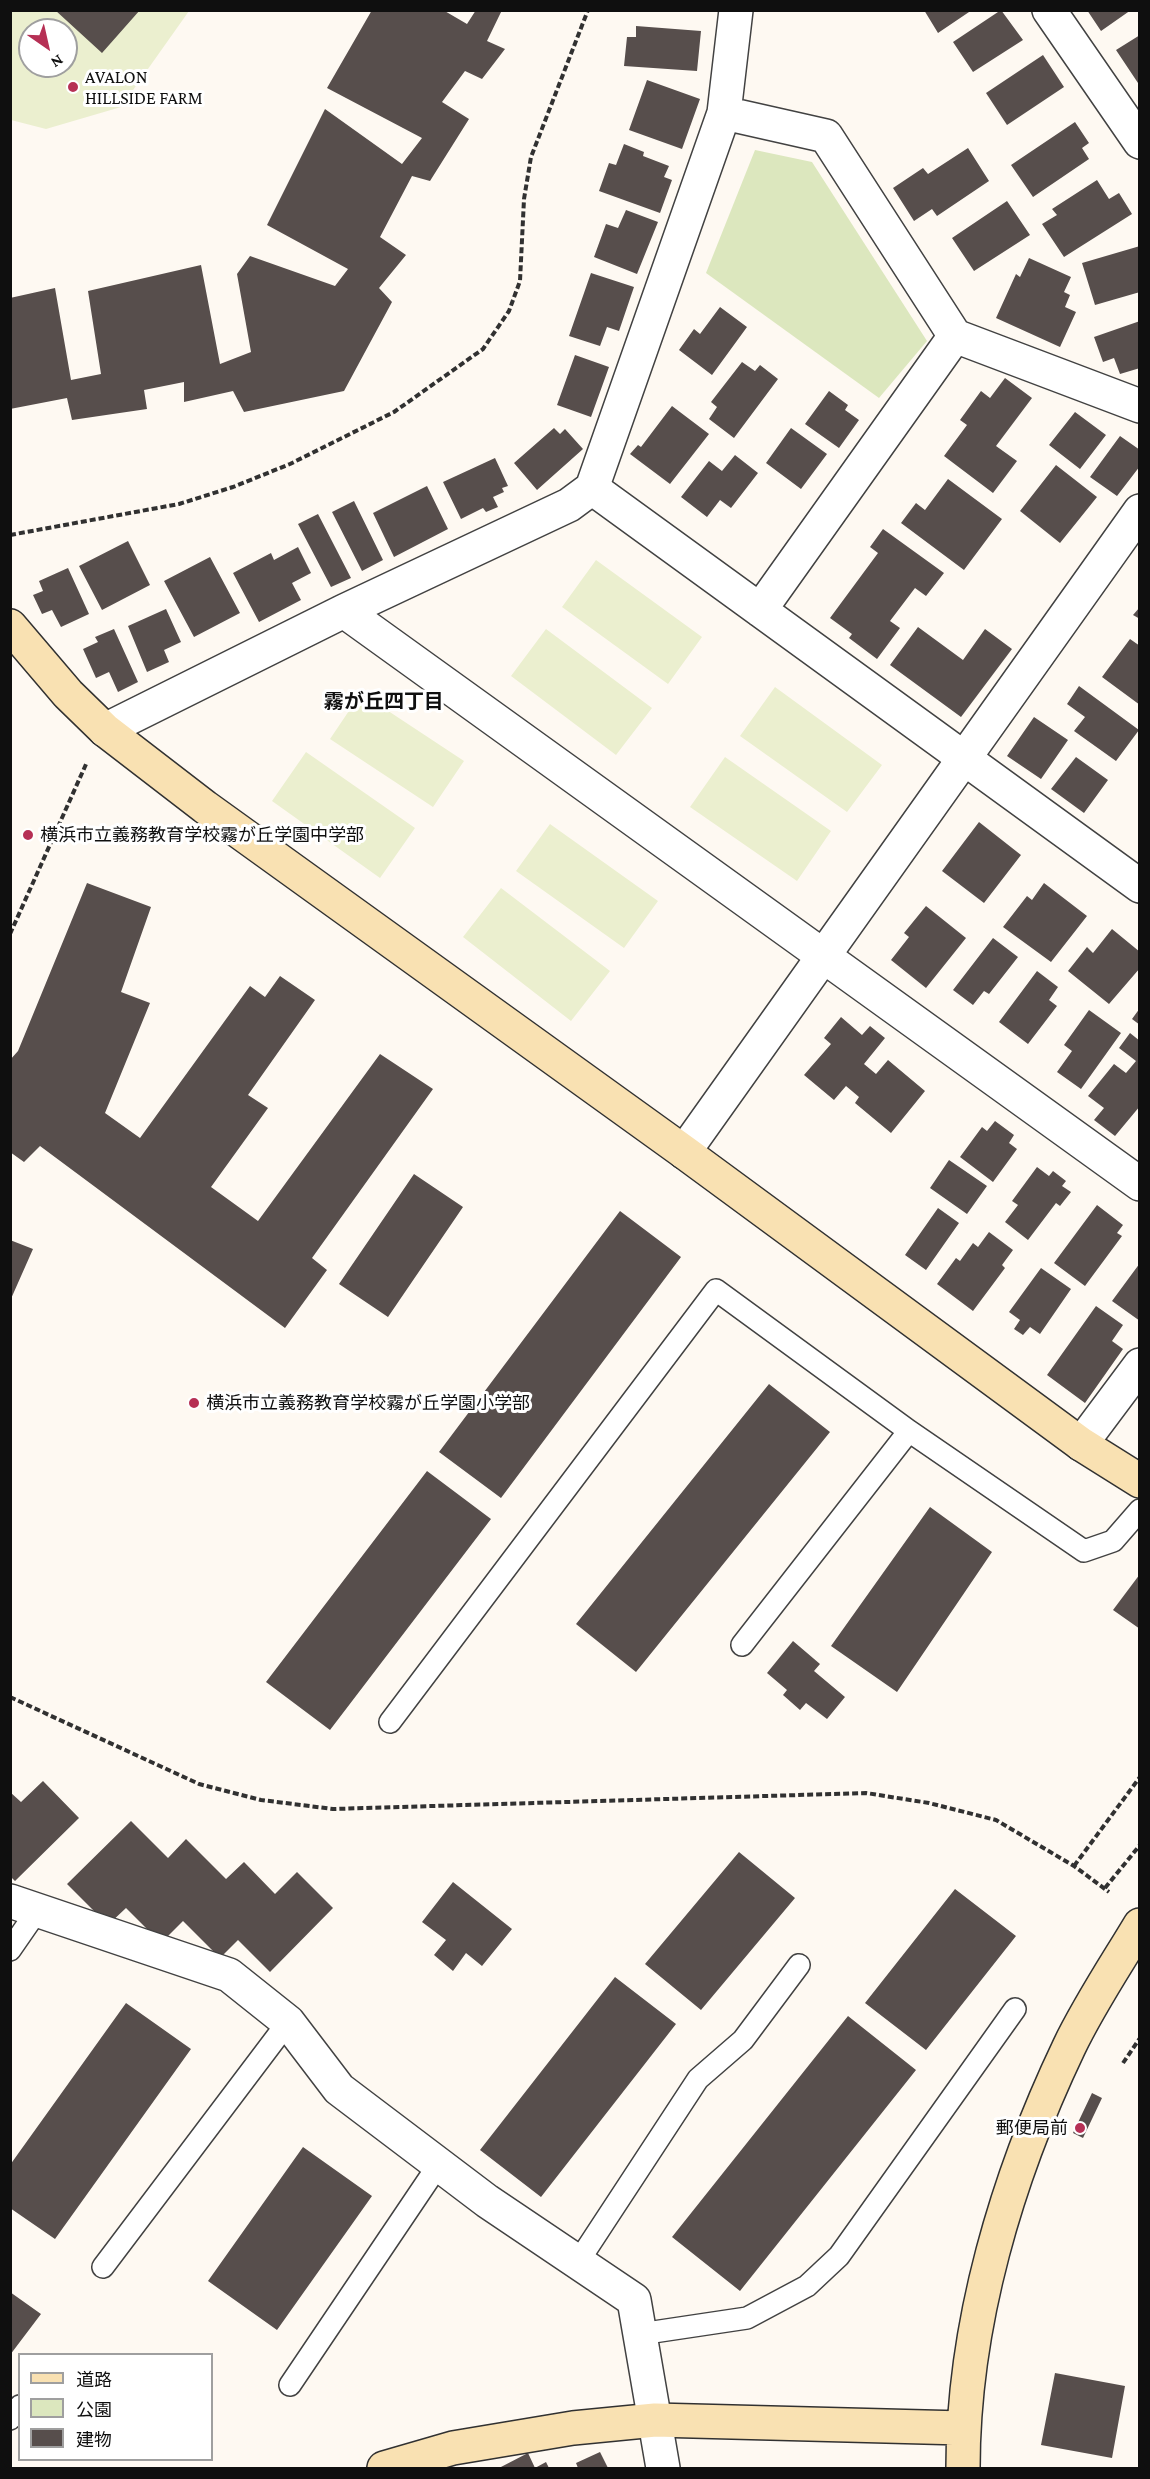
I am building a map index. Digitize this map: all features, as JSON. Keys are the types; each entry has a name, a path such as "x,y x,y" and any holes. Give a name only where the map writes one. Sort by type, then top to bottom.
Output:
{"street":[{"path":"105,730 344,611 569,505 592,488 724,113 736,10"},
{"path":"1049,10 1140,142"},
{"path":"724,113 826,136 955,336 1140,406"},
{"path":"760,610 955,336"},
{"path":"592,488 964,761 1140,886"},
{"path":"684,1152 1140,511"},
{"path":"344,611 1140,1184"},
{"path":"10,626 68,694 105,730 206,807 684,1152 1081,1444 1140,1481"},
{"path":"1081,1444 1140,1365"},
{"path":"24,1906 229,1976 288,2022 339,2090 439,2164 634,2300 663,2469"},
{"path":"963,2469 963,2428 983,2288 1023,2155 1070,2047 1140,1925"},
{"path":"384,2469 453,2448 573,2428 655,2420 963,2428"}],"lane":[{"path":"390,1722 716,1290 909,1431 1084,1551 1113,1541 1140,1510"},
{"path":"742,1646 909,1431"},
{"path":"10,1950 24,1906"},
{"path":"578,2262 698,2079 743,2040 799,1965"},
{"path":"640,2334 747,2319 807,2286 839,2256 1015,2009"},
{"path":"104,2267 288,2022"},
{"path":"290,2385 439,2164"}],"path":[{"path":"10,535 179,504 233,487 290,464 394,412 483,349 509,311 520,281 524,199 531,157 588,10"},
{"path":"10,934 89,756 105,730"},
{"path":"10,1697 200,1784 261,1800 333,1809 866,1792 929,1803 996,1820 1074,1866 1107,1890 1140,1845"},
{"path":"1074,1866 1140,1777"},
{"path":"1123,2063 1140,2038"}],"green space":[{"name":"AVALON HILLSIDE FARM","path":"10,11 189,11 121,107 46,129 11,120"},
{"path":"755,150 812,162 927,341 879,398 706,273"},
{"path":"596,560 702,637 668,684 562,607"},
{"path":"546,629 652,708 616,755 511,676"},
{"path":"775,687 882,765 847,812 740,736"},
{"path":"361,693 464,761 433,807 330,739"},
{"path":"306,752 415,828 380,878 272,801"},
{"path":"725,757 831,831 797,881 690,807"},
{"path":"550,824 658,901 624,948 516,871"},
{"path":"501,888 610,971 571,1021 463,937"}],"building":[{"path":"55,10 140,10 102,53 78,31 78,18 64,18"},
{"path":"372,10 443,10 467,24 476,10 502,10 487,41 505,49 482,79 465,71 442,102 469,119 430,181 412,176 380,237 406,255 379,288 392,302 344,391 244,412 233,391 184,402 184,382 144,390 147,409 72,420 67,398 10,409 10,298 55,288 71,380 101,374 88,291 201,265 220,364 251,352 237,274 250,256 335,286 348,269 267,225 325,109 402,164 422,138 327,88"},
{"path":"924,10 972,10 938,33"},
{"path":"1001,10 1023,40 973,72 953,42"},
{"path":"1087,10 1131,10 1101,31"},
{"path":"636,26 701,31 697,71 624,66 627,37 636,37"},
{"path":"1140,35 1140,86 1116,50"},
{"path":"1043,55 1064,87 1007,125 986,93"},
{"path":"647,80 700,99 682,149 629,130"},
{"path":"1075,122 1089,143 1082,148 1089,159 1033,197 1011,165"},
{"path":"624,144 644,152 643,156 669,166 664,177 672,180 660,213 599,191 609,163 616,165"},
{"path":"968,148 989,181 937,216 932,209 914,221 893,188 923,168 928,174"},
{"path":"1097,180 1109,199 1119,193 1132,214 1064,257 1042,224 1057,215 1052,209"},
{"path":"1007,201 1030,235 974,271 952,238"},
{"path":"626,210 658,222 637,274 594,257 606,224 618,228"},
{"path":"1140,246 1140,292 1095,305 1082,263"},
{"path":"1029,258 1071,277 1064,292 1070,295 1065,307 1076,312 1060,347 996,318 1016,274 1020,277"},
{"path":"591,273 634,287 619,331 607,327 600,346 569,336"},
{"path":"720,307 747,327 712,375 679,350 694,329 700,334"},
{"path":"1140,321 1140,368 1120,374 1114,358 1103,362 1094,337"},
{"path":"575,355 609,367 591,417 557,405"},
{"path":"742,362 755,371 760,365 778,379 734,438 709,419 717,407 711,402"},
{"path":"1005,378 1032,398 996,446 1017,461 993,493 944,456 967,425 960,420 981,391 990,398"},
{"path":"829,391 848,405 845,410 859,420 839,448 805,424"},
{"path":"672,406 709,434 670,484 630,454 638,445 641,447"},
{"path":"1075,412 1106,435 1080,469 1049,445"},
{"path":"554,428 560,434 565,429 583,449 537,490 514,463"},
{"path":"791,428 827,454 801,489 766,463"},
{"path":"1120,436 1140,450 1140,466 1117,496 1090,477"},
{"path":"735,455 758,473 731,508 720,500 707,517 681,497 709,461 722,471"},
{"path":"495,458 508,486 502,488 504,492 493,497 498,507 486,512 483,508 461,519 443,482"},
{"path":"1056,465 1097,497 1060,543 1020,511"},
{"path":"948,479 1002,519 964,570 901,523 916,503 925,510"},
{"path":"427,486 448,529 394,557 373,513"},
{"path":"354,501 383,560 362,571 332,512"},
{"path":"318,514 351,578 331,587 298,524"},
{"path":"883,529 944,573 926,596 915,588 890,621 900,628 877,659 849,638 852,634 830,618 878,553 870,547"},
{"path":"128,541 150,585 102,610 79,566"},
{"path":"298,547 311,573 292,583 301,600 259,622 233,573 271,553 274,560"},
{"path":"210,557 240,613 194,637 164,581"},
{"path":"68,568 89,614 61,627 52,610 42,614 33,595 43,591 39,581"},
{"path":"1140,607 1140,619 1133,615"},
{"path":"166,609 181,642 164,650 169,662 147,672 128,626"},
{"path":"918,627 963,660 985,629 1012,649 961,717 890,665"},
{"path":"114,629 138,682 118,692 109,672 96,678 83,649 98,642 95,637"},
{"path":"1130,639 1140,646 1140,705 1102,677"},
{"path":"1079,686 1139,730 1116,761 1074,731 1085,717 1067,704"},
{"path":"1034,717 1068,740 1041,779 1007,756"},
{"path":"1076,757 1108,780 1084,813 1051,789"},
{"path":"979,822 1021,855 984,903 942,871"},
{"path":"87,883 151,907 121,992 150,1003 105,1113 140,1138 250,986 265,997 280,976 315,1000 248,1095 268,1108 211,1187 258,1221 380,1054 433,1089 312,1258 327,1270 285,1328 40,1146 24,1162 10,1152 10,1060 18,1051"},
{"path":"1044,883 1087,916 1051,962 1003,927 1027,896 1032,900"},
{"path":"926,906 966,938 926,988 891,960 909,937 904,933"},
{"path":"1112,929 1140,952 1140,968 1109,1004 1068,971 1087,947 1093,953"},
{"path":"993,938 1018,957 989,994 984,991 973,1005 953,990"},
{"path":"1037,971 1058,987 1049,1000 1057,1006 1028,1044 999,1022"},
{"path":"1140,1008 1140,1025 1132,1019"},
{"path":"1089,1010 1121,1033 1081,1089 1057,1072 1072,1051 1064,1045"},
{"path":"841,1017 862,1035 870,1026 885,1038 864,1064 876,1074 888,1060 925,1091 891,1133 855,1103 859,1097 846,1086 834,1100 804,1075 831,1044 824,1038"},
{"path":"1130,1033 1140,1041 1140,1106 1115,1136 1094,1120 1104,1108 1088,1096 1114,1064 1126,1073 1136,1061 1119,1048"},
{"path":"995,1121 1014,1135 1009,1143 1017,1149 993,1182 960,1157 982,1127 987,1131"},
{"path":"949,1160 987,1186 967,1214 930,1188"},
{"path":"1037,1167 1049,1176 1053,1171 1066,1181 1062,1186 1071,1192 1060,1206 1056,1203 1028,1240 1005,1222 1018,1205 1012,1201"},
{"path":"414,1174 463,1207 388,1317 339,1284"},
{"path":"1097,1205 1123,1225 1117,1233 1122,1236 1085,1286 1054,1263"},
{"path":"938,1208 959,1223 926,1270 905,1255"},
{"path":"620,1211 681,1257 501,1498 439,1452"},
{"path":"989,1232 1013,1250 1002,1265 1005,1268 973,1311 937,1284 956,1258 960,1261 973,1243 978,1247"},
{"path":"10,1240 33,1249 10,1301"},
{"path":"1140,1263 1140,1321 1112,1301"},
{"path":"1041,1268 1071,1289 1040,1334 1030,1327 1023,1335 1014,1329 1020,1320 1009,1312"},
{"path":"1096,1306 1123,1325 1112,1341 1123,1349 1085,1403 1047,1375"},
{"path":"769,1384 830,1432 636,1672 576,1624"},
{"path":"427,1471 491,1519 330,1730 266,1682"},
{"path":"930,1507 992,1552 897,1692 831,1646"},
{"path":"1140,1574 1140,1629 1113,1610"},
{"path":"793,1641 820,1664 814,1671 845,1697 827,1719 806,1703 800,1710 783,1695 787,1690 767,1673"},
{"path":"43,1781 79,1818 15,1881 10,1876 10,1792 21,1802"},
{"path":"131,1821 168,1858 186,1839 226,1879 244,1862 275,1894 297,1872 333,1908 270,1972 238,1940 220,1958 183,1921 161,1943 126,1908 108,1925 67,1884"},
{"path":"739,1852 795,1898 701,2010 645,1964"},
{"path":"453,1882 512,1929 482,1966 466,1953 453,1971 434,1955 446,1940 422,1922"},
{"path":"955,1889 1016,1936 926,2050 865,2003"},
{"path":"615,1977 676,2024 541,2197 480,2150"},
{"path":"126,2003 191,2049 55,2239 10,2208 10,2165"},
{"path":"848,2016 916,2070 740,2291 672,2237"},
{"path":"1092,2093 1102,2098 1083,2138 1073,2133"},
{"path":"303,2147 372,2196 277,2330 208,2281"},
{"path":"10,2292 41,2314 10,2355"},
{"path":"1055,2373 1125,2386 1112,2458 1041,2445"},
{"path":"600,2452 608,2468 578,2468 576,2463"},
{"path":"528,2453 535,2468 499,2468"},
{"path":"546,2462 549,2468 535,2468"}],"place":[{"name":"AVALON HILLSIDE FARM","path":"73,87"},
{"name":"横浜市立義務教育学校霧が丘学園中学部","path":"28,835"},
{"name":"横浜市立義務教育学校霧が丘学園小学部","path":"194,1403"},
{"name":"郵便局前","path":"1080,2128"}],"district":[{"name":"霧が丘四丁目","path":"384,702"}]}
